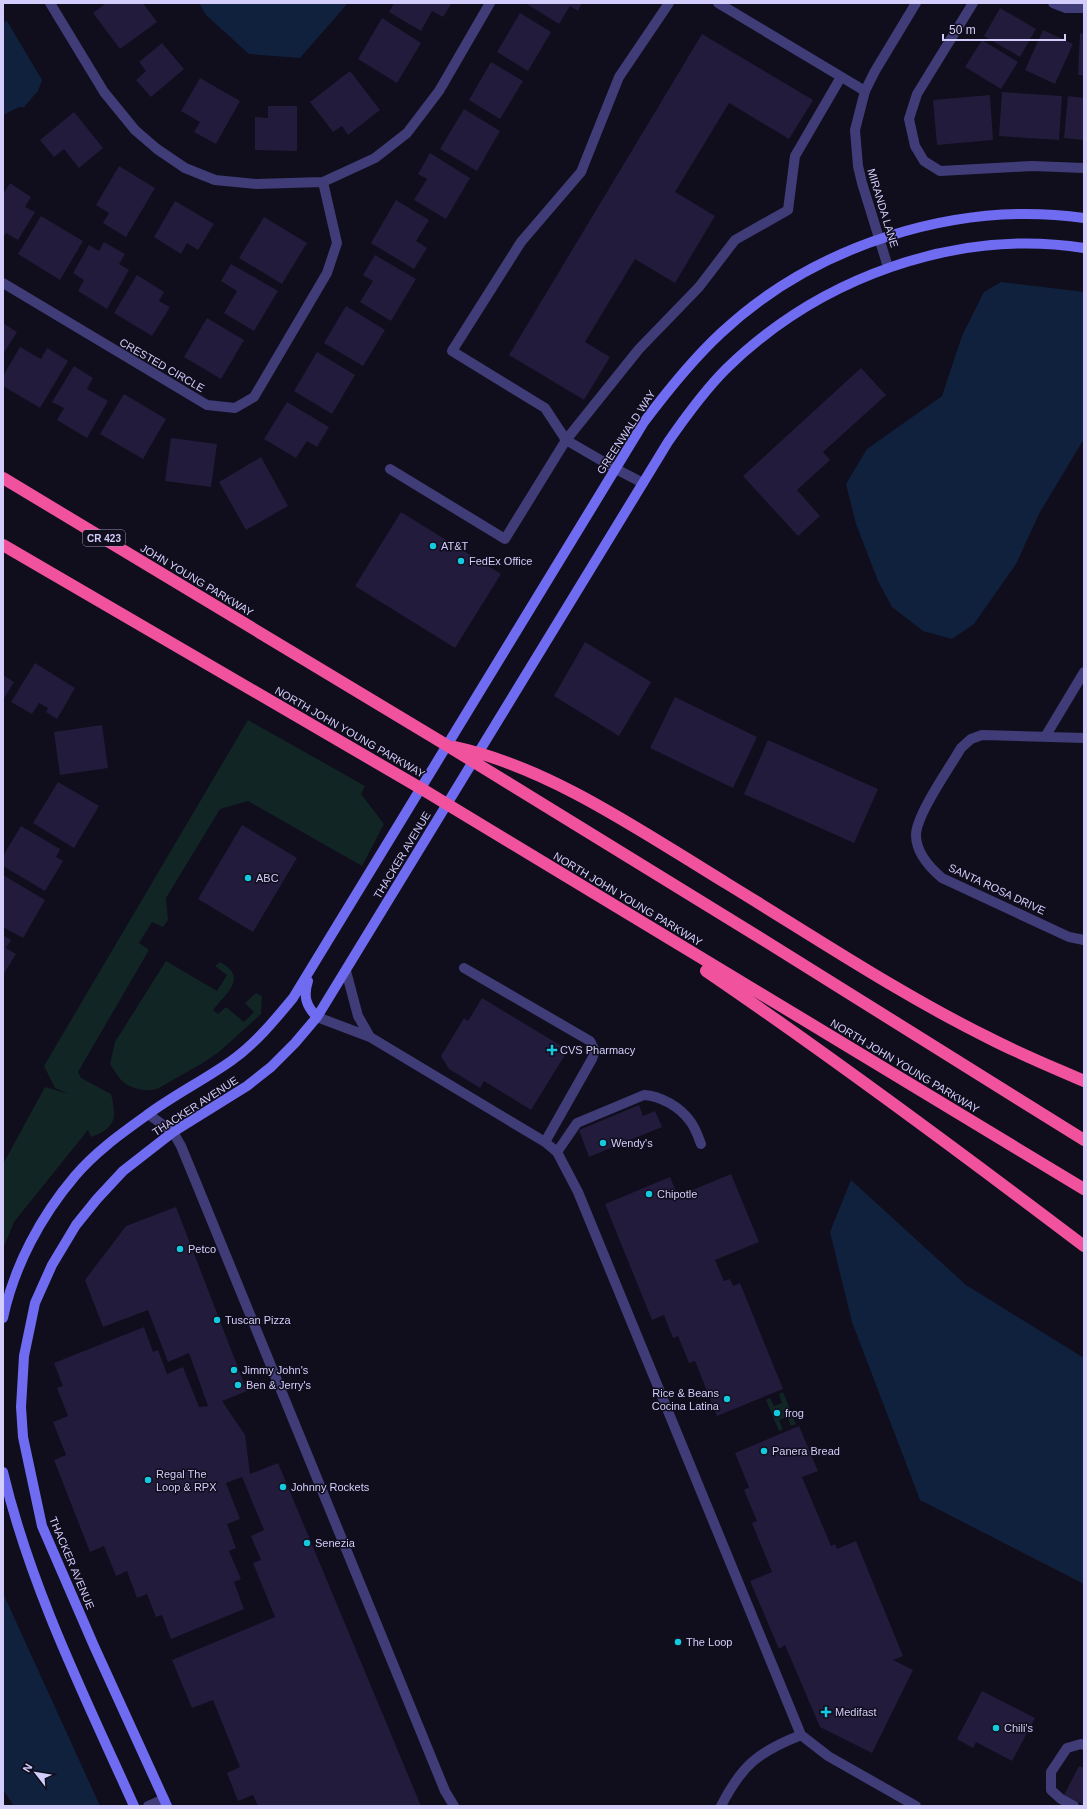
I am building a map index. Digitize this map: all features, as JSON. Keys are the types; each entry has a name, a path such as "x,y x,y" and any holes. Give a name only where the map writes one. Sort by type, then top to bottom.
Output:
{"highway":[{"name":"JOHN YOUNG PARKWAY","path":"3,478 448,746"},
{"name":"NORTH JOHN YOUNG PARKWAY","path":"3,545 422,789 603,900 1084,1189"},
{"path":"448,746 476,757 519,766 600,806 879,978 989,1038 1084,1081"},
{"path":"476,757 1084,1140"},
{"path":"603,900 770,1014 1011,1190 1084,1246"}],"street":[{"path":"50,3 104,92 134,130 157,149 185,168 215,180 256,184 323,182 375,158 407,133 439,91 490,3"},
{"path":"643,483 566,440 545,408 452,350 521,242 581,172 619,77 669,3"},
{"path":"718,3 865,91"},
{"name":"MIRANDA LANE","path":"888,267 881,239 858,166 855,130 865,91 875,71 916,3"},
{"path":"972,3 917,94 909,119 916,146 924,161 940,171 1032,166 1084,168"},
{"path":"1053,3 1066,8 1084,8"},
{"path":"390,469 506,539 566,440 639,349 700,287 735,240 788,210 795,156 841,77"},
{"name":"CRESTED CIRCLE","path":"3,283 207,405 235,408 254,397 327,273 337,243 323,182"},
{"name":"GREENWALD WAY","path":"448,746 644,422 669,388 695,358 722,332 751,308 782,286 816,267 881,239 922,226 987,216 1040,214 1084,218"},
{"path":"476,757 672,437 705,392 726,369 755,343 790,316 818,299 888,267 930,256 1002,245 1035,244 1084,248"},
{"path":"1045,737 1084,672"},
{"name":"SANTA ROSA DRIVE","path":"1084,738 982,736 971,739 961,748 920,818 916,835 919,851 929,866 942,878 1069,937 1084,940"},
{"name":"THACKER AVENUE","path":"3,1318 7,1299 22,1261 45,1216 76,1175 111,1142 148,1114 232,1060 249,1046 293,998 310,974 448,746"},
{"name":"THACKER AVENUE","path":"165,1802 42,1526 23,1437 21,1407 24,1356 35,1303 52,1265 76,1225 97,1199 123,1171 173,1132 247,1086 296,1043 317,1017 476,757"},
{"path":"464,968 590,1041 594,1050 592,1059 544,1142"},
{"path":"346,971 358,1016 370,1037"},
{"path":"310,974 305,990 306,1001 309,1009 317,1017 370,1037 544,1142 557,1152 578,1192 801,1735 828,1756 916,1806"},
{"path":"557,1152 577,1123 644,1095 656,1096 673,1106 690,1121 701,1144"},
{"path":"148,1114 173,1132 181,1146 442,1784 454,1806"},
{"path":"3,1472 18,1526 40,1591 63,1649 134,1806"},
{"path":"721,1806 733,1782 755,1759 768,1749 801,1735"},
{"path":"1074,1806 1061,1799 1051,1790 1051,1772 1067,1748 1081,1744 1084,1745"},
{"path":"148,1806 165,1802"}],"green space":[{"path":"248,720 365,786 361,794 384,824 362,866 248,801 220,809 166,898 168,920 163,927 152,922 139,943 149,950 78,1072 81,1078 111,1094 114,1110 113,1121 106,1130 91,1137 88,1130 14,1222 3,1249 3,1164 45,1087 69,1094 55,1088 44,1066"},
{"path":"166,961 217,991 227,975 215,966 220,962 229,968 233,974 234,980 229,992 213,1010 218,1014 226,1007 244,1022 254,1012 245,1003 256,993 262,996 261,1014 219,1052 201,1064 157,1089 148,1090 133,1088 121,1080 110,1064 115,1042"},
{"path":"783,1392 796,1424 791,1426 787,1417 779,1420 783,1429 779,1431 766,1400 770,1398 774,1406 782,1403 779,1394"}],"water":[{"path":"199,3 348,3 300,58 249,54 206,15"},
{"path":"7,21 42,80 38,91 24,107 19,107 3,115 3,22"},
{"path":"1001,282 1084,292 1084,439 1040,512 1016,564 974,624 952,639 923,631 892,607 878,581 856,524 846,484 867,449 942,396 962,336 984,292"},
{"path":"851,1180 966,1285 1084,1358 1084,1584 920,1500 852,1322 830,1232"},
{"path":"3,1593 100,1806 14,1806 3,1790"}],"building":[{"path":"106,3 143,3 157,22 120,49 93,13"},
{"path":"394,3 452,3 443,17 432,11 421,31 389,12"},
{"path":"525,3 582,3 578,11 570,6 559,24"},
{"path":"1000,8 1036,29 1020,57 984,36"},
{"path":"520,13 551,32 528,71 497,52"},
{"path":"382,18 421,43 397,83 358,59"},
{"path":"1043,30 1073,44 1055,84 1025,70"},
{"path":"1080,33 1084,34 1084,75 1078,75"},
{"path":"702,34 813,100 789,139 729,103 675,192 715,216 675,283 635,259 585,342 610,357 584,400 509,355"},
{"path":"982,40 1018,62 1001,89 965,67"},
{"path":"162,43 184,69 151,97 136,80 146,71 139,62"},
{"path":"491,62 523,81 500,119 469,100"},
{"path":"350,71 380,110 348,135 342,126 333,132 310,102"},
{"path":"200,78 240,101 216,144 194,132 200,122 181,111"},
{"path":"1002,92 1062,96 1059,140 999,136"},
{"path":"990,95 993,140 937,145 933,100"},
{"path":"1068,96 1084,98 1084,140 1064,138"},
{"path":"268,106 297,106 297,151 255,150 255,117 268,118"},
{"path":"464,109 500,131 477,171 440,149"},
{"path":"74,112 103,148 79,168 64,149 54,157 40,140"},
{"path":"430,153 470,178 446,219 414,200 427,179 418,174"},
{"path":"119,166 155,188 126,237 103,223 109,213 96,205"},
{"path":"10,183 31,197 25,207 35,212 18,240 6,233 3,238 3,194"},
{"path":"396,200 429,220 416,241 427,248 414,269 371,243"},
{"path":"175,201 214,224 198,250 187,243 181,254 154,237"},
{"path":"41,216 83,241 60,280 18,254"},
{"path":"264,217 307,243 282,284 239,258"},
{"path":"104,242 125,254 119,264 129,270 107,309 78,291 84,280 73,273 89,245 99,251"},
{"path":"375,255 416,279 391,321 360,302 373,281 363,275"},
{"path":"231,264 278,291 254,331 224,313 237,291 221,281"},
{"path":"137,275 164,292 159,301 170,307 152,336 114,313"},
{"path":"346,306 385,330 363,366 324,343"},
{"path":"207,318 244,340 221,379 184,357"},
{"path":"3,323 17,332 3,354"},
{"path":"20,347 41,359 47,348 68,361 40,408 3,386 3,376"},
{"path":"317,352 355,375 332,414 294,391"},
{"path":"74,366 93,378 87,389 108,401 87,438 57,420 64,408 52,402"},
{"path":"861,368 886,395 823,452 830,460 797,490 820,516 798,536 743,476"},
{"path":"124,394 166,419 143,459 100,434"},
{"path":"287,402 329,427 317,447 307,441 296,458 264,439"},
{"path":"171,438 217,444 211,487 165,481"},
{"path":"261,457 288,506 246,530 219,482"},
{"path":"401,512 501,574 455,648 355,586"},
{"path":"585,642 651,682 619,736 554,696"},
{"path":"35,663 75,688 57,719 46,712 48,708 39,703 32,714 11,702"},
{"path":"3,675 14,682 3,700"},
{"path":"675,697 757,737 733,788 650,748"},
{"path":"102,725 108,768 60,775 54,732"},
{"path":"768,740 878,789 854,843 744,794"},
{"path":"58,782 99,806 74,848 33,823"},
{"name":"ABC","path":"242,825 297,858 253,932 198,899"},
{"path":"21,826 60,849 56,857 63,861 45,891 3,866 3,856"},
{"path":"3,875 45,900 23,938 3,927"},
{"path":"3,935 11,940 6,948 16,954 3,975"},
{"name":"CVS Pharmacy","path":"482,998 568,1050 531,1110 484,1081 480,1088 449,1069 441,1056 464,1018 468,1021"},
{"name":"Wendy's","path":"639,1105 643,1116 655,1111 662,1127 589,1157 579,1130"},
{"path":"731,1174 759,1242 715,1260 724,1281 730,1279 733,1286 740,1283 783,1389 717,1416 695,1361 689,1363 678,1336 673,1338 664,1315 652,1320 605,1204 670,1177 678,1196"},
{"path":"176,1207 247,1391 222,1401 245,1435 250,1474 278,1463 421,1806 258,1806 253,1795 238,1801 227,1773 240,1767 213,1700 192,1708 172,1660 275,1617 253,1563 261,1560 251,1536 264,1530 242,1477 226,1483 240,1519 227,1524 236,1548 229,1551 241,1579 234,1582 244,1609 171,1639 162,1615 156,1617 147,1594 137,1598 127,1571 116,1576 104,1546 90,1552 54,1460 66,1455 53,1422 68,1416 57,1388 63,1386 54,1363 144,1327 153,1352 158,1350 167,1374 183,1367 199,1407 208,1406 189,1353 168,1362 148,1310 103,1327 85,1280 126,1226"},
{"path":"799,1426 818,1471 802,1477 831,1546 835,1544 837,1549 856,1541 903,1656 893,1660 913,1670 872,1753 820,1727 785,1645 779,1649 750,1581 772,1572 752,1523 757,1521 744,1490 749,1487 735,1453"},
{"name":"Chili's","path":"982,1691 1035,1718 1012,1761 976,1742 973,1748 957,1739"},
{"path":"1079,1766 1084,1768 1084,1805 1064,1795"}],"place":[{"name":"AT&T","path":"433,546"},
{"name":"FedEx Office","path":"461,561"},
{"name":"ABC","path":"248,878"},
{"name":"CVS Pharmacy","path":"552,1050"},
{"name":"Wendy's","path":"603,1143"},
{"name":"Chipotle","path":"649,1194"},
{"name":"Petco","path":"180,1249"},
{"name":"Tuscan Pizza","path":"217,1320"},
{"name":"Jimmy John's","path":"234,1370"},
{"name":"Ben & Jerry's","path":"238,1385"},
{"name":"Rice & Beans Cocina Latina","path":"727,1399"},
{"name":"frog","path":"777,1413"},
{"name":"Panera Bread","path":"764,1451"},
{"name":"Regal The Loop & RPX","path":"148,1480"},
{"name":"Johnny Rockets","path":"283,1487"},
{"name":"Senezia","path":"307,1543"},
{"name":"The Loop","path":"678,1642"},
{"name":"Medifast","path":"826,1712"},
{"name":"Chili's","path":"996,1728"}]}
